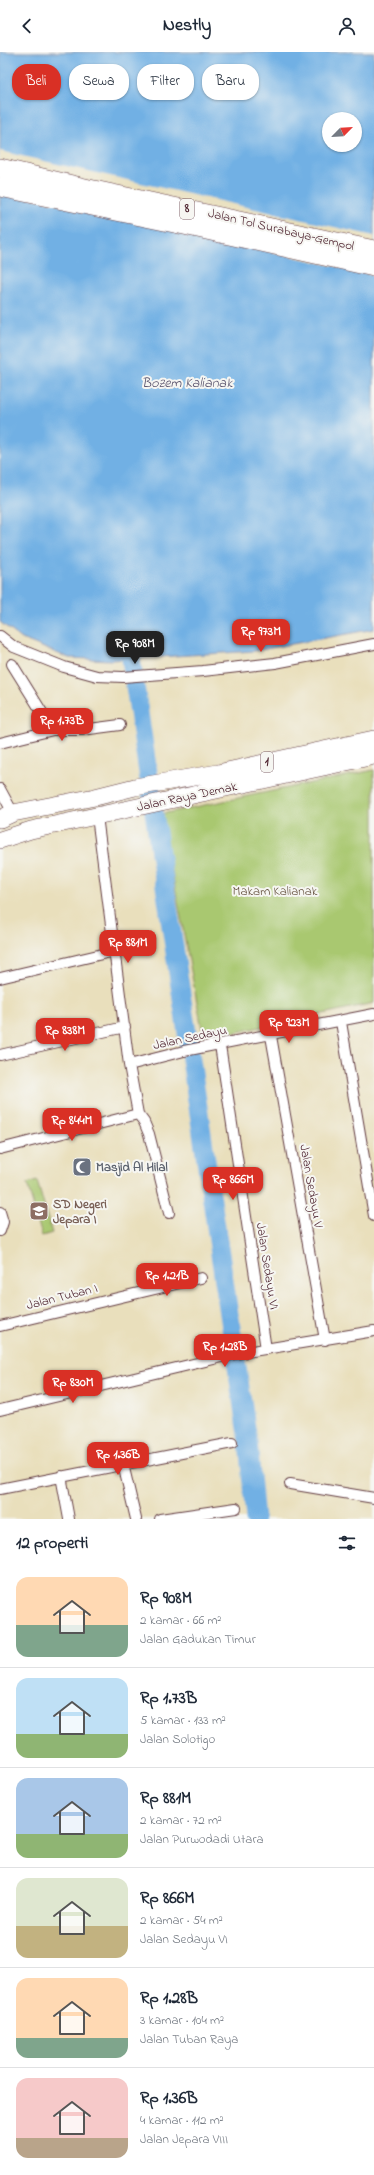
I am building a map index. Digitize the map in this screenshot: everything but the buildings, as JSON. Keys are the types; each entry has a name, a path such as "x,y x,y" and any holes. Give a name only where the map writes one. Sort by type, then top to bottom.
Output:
{"highway":[{"name":"Jalan Tol Surabaya–Gempol","path":"0,168 89,189 374,250"},
{"name":"Jalan Tol Surabaya–Gempol","path":"0,187 184,225 374,267"},
{"name":"Jalan Raya Demak","path":"0,840 31,830 162,802 237,777 374,739"},
{"name":"Jalan Raya Demak","path":"7,816 159,782 237,777 374,756"}],"street":[{"path":"0,636 14,647 64,667 97,676 122,677 203,671 275,663 374,644"},
{"path":"12,664 53,730"},
{"path":"0,743 53,730 82,730 120,725"},
{"path":"0,788 7,816"},
{"path":"97,816 129,1065 138,1114 144,1122 149,1134 169,1213"},
{"path":"0,978 115,951"},
{"name":"Jalan Sedayu","path":"129,1065 184,1051 198,1050 271,1036 374,1014"},
{"path":"342,1022 374,1216"},
{"path":"0,1055 125,1027"},
{"name":"Jalan Sedayu V","path":"271,1036 325,1340"},
{"name":"Jalan Sedayu VI","path":"220,1045 266,1349"},
{"path":"0,1149 138,1114"},
{"path":"0,1212 3,1222 0,1230"},
{"name":"Jalan Tuban I","path":"0,1326 201,1278"},
{"path":"0,1410 235,1354 374,1331"},
{"path":"0,1489 232,1443"},
{"path":"123,1464 136,1519"},
{"path":"61,1476 69,1519"},
{"path":"290,1484 374,1498"},
{"path":"160,1519 236,1508"}],"green space":[{"name":"Makam Kalianak","path":"374,770 374,1003 204,1039 161,814"},
{"path":"37,1181 52,1233 42,1236 27,1184"}],"water":[{"name":"Bozem Kalianak","path":"0,52 374,52 374,629 254,651 111,660 69,658 22,639 0,622"}],"pier":[{"path":"0,151 374,236 374,275 0,191"}],"waterway":[{"path":"131,659 248,1441 255,1519"}],"place":[{"name":"Masjid Al Hilal","path":"82,1167"},
{"name":"SD Negeri Jepara I","path":"39,1211"}]}
